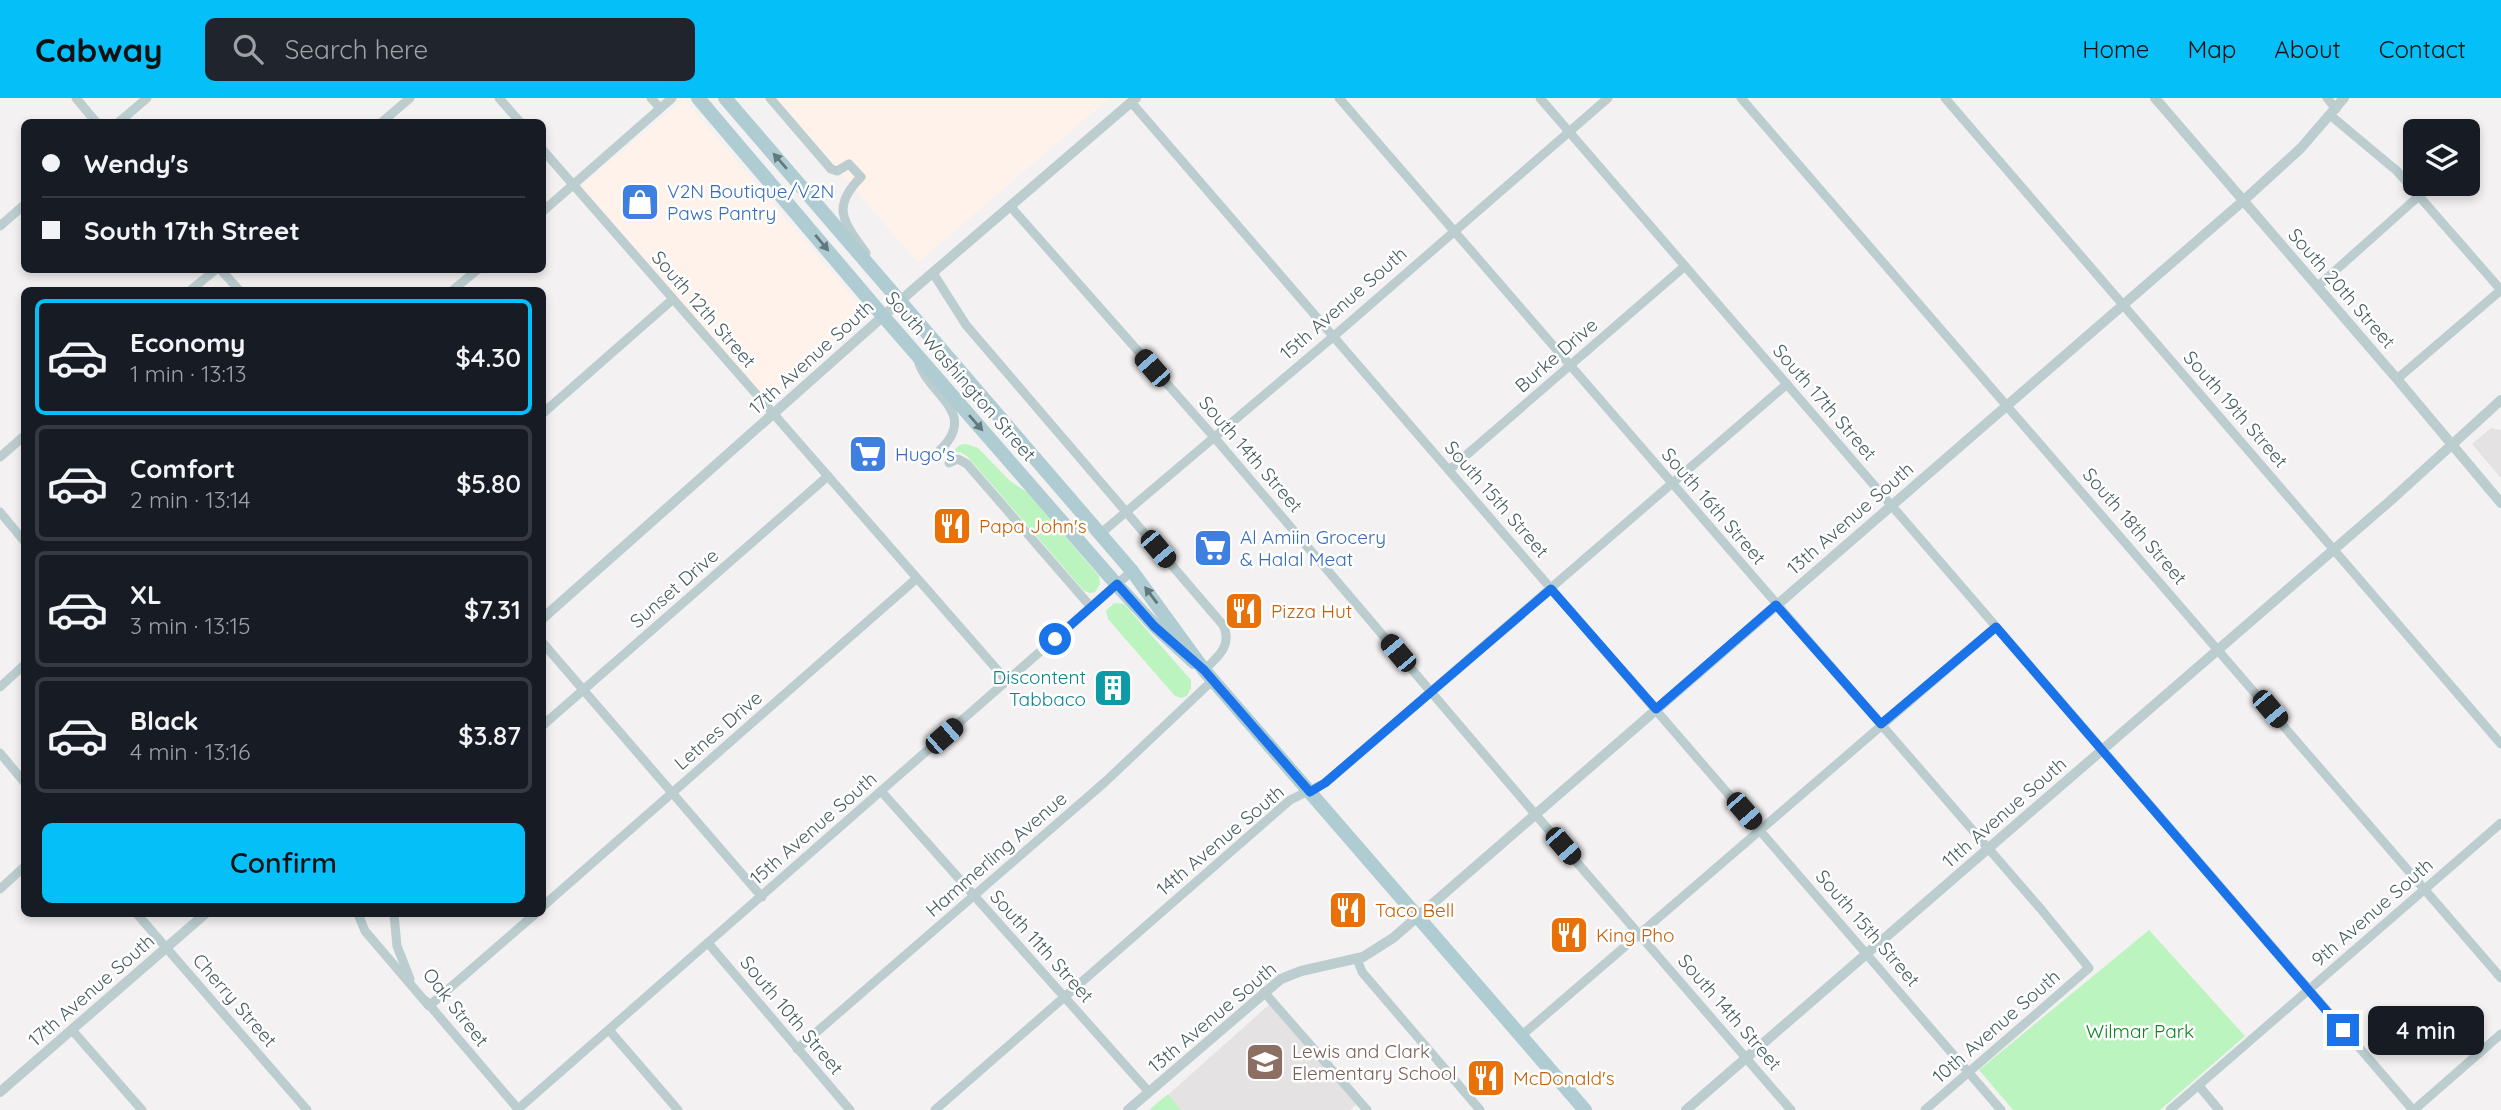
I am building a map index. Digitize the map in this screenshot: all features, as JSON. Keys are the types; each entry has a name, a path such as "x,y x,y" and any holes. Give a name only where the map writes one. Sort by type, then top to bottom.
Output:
{"main road":[{"name":"South Washington Street","path":"698,98 883,316 1154,626 1209,675"},
{"name":"South Washington Street","path":"725,98 1132,571 1209,675 1584,1110"}],"street":[{"path":"76,98 94,119"},
{"path":"122,119 146,98"},
{"path":"386,119 410,98"},
{"path":"499,98 517,119"},
{"path":"651,98 660,108"},
{"path":"546,209 672,98"},
{"path":"770,98 831,169 838,171 849,163 861,177 844,197 842,212 844,221 871,261 875,272"},
{"name":"South 16th Street","path":"1339,98 2090,968"},
{"name":"South 17th Street","path":"1540,98 2413,1110"},
{"name":"15th Avenue South","path":"1100,534 1334,336 1608,98"},
{"name":"South 18th Street","path":"1741,98 2501,978"},
{"name":"South 19th Street","path":"1945,98 2501,744"},
{"name":"South 20th Street","path":"2155,98 2501,503"},
{"path":"2327,98 2333,112 2403,177"},
{"name":"13th Avenue South","path":"1128,1110 1264,992 1291,975 1357,959 1380,948 2243,201 2301,148 2344,98"},
{"name":"17th Avenue South","path":"546,614 933,272 1134,100"},
{"name":"South 15th Street","path":"1134,100 2001,1110"},
{"name":"South 12th Street","path":"546,154 1007,681"},
{"path":"2318,286 2419,196"},
{"path":"2397,379 2501,290 2421,196"},
{"name":"South 14th Street","path":"1010,206 1214,437 1791,1110"},
{"path":"0,226 21,208"},
{"name":"Burke Drive","path":"1449,470 1685,266"},
{"path":"933,272 966,325 1126,511"},
{"path":"195,287 211,273"},
{"path":"224,273 236,287"},
{"path":"457,287 473,273"},
{"path":"546,410 672,300"},
{"path":"917,355 922,372 948,403 954,415 954,432 947,445 939,451"},
{"name":"14th Avenue South","path":"935,1110 1290,800 1325,783 1787,384"},
{"name":"11th Avenue South","path":"1686,1110 2334,550 2501,400"},
{"path":"0,457 21,439"},
{"path":"949,463 960,459 974,471 1091,607"},
{"name":"Sunset Drive","path":"546,722 828,476"},
{"name":"Hammerling Avenue","path":"797,1049 1105,782 1209,675 1223,652 1227,632 1126,511"},
{"path":"0,512 21,537"},
{"name":"15th Avenue South","path":"517,1109 1132,571"},
{"name":"Letnes Drive","path":"546,902 916,579"},
{"path":"1521,1036 1996,627"},
{"path":"546,647 762,897"},
{"path":"0,687 21,668"},
{"path":"0,753 21,778"},
{"name":"South 11th Street","path":"881,791 1149,1092"},
{"name":"9th Avenue South","path":"2170,1110 2501,823"},
{"path":"0,889 21,870"},
{"name":"Cherry Street","path":"140,917 307,1110"},
{"name":"17th Avenue South","path":"0,1092 201,917"},
{"path":"359,917 365,931 429,1006 532,917"},
{"name":"Oak Street","path":"394,917 397,946 410,981 517,1109"},
{"name":"South 10th Street","path":"708,943 850,1110"},
{"path":"1357,959 1362,972 1480,1110"},
{"name":"10th Avenue South","path":"1925,1110 2090,968"},
{"path":"1264,992 1367,1110"},
{"path":"72,1030 142,1110"},
{"path":"609,1030 678,1110"},
{"path":"2413,1110 2501,1034"},
{"path":"2199,1086 2219,1110"}],"shaded area":[{"path":"776,98 1109,98 918,263"},
{"path":"684,99 868,315 769,402 581,186"},
{"path":"2491,428 2501,430 2501,478 2472,444"},
{"name":"Lewis and Clark Elementary School","path":"1272,1002 1360,1101 1350,1110 1151,1110"}],"green space":[{"path":"960,445 978,448 1009,480 1028,493 1099,576 1100,584 1095,592 1084,591 967,456 960,452 951,453"},
{"path":"1114,603 1124,604 1191,680 1187,696 1175,696 1108,619 1106,611"},
{"name":"Wilmar Park","path":"2149,930 2245,1036 2160,1110 2013,1110 1979,1070"},
{"path":"1168,1094 1181,1110 1150,1109"}],"place":[{"name":"V2N Boutique/V2N Paws Pantry","path":"640,202"},
{"name":"Hugo's","path":"868,454"},
{"name":"Papa John's","path":"952,526"},
{"name":"Al Amiin Grocery & Halal Meat","path":"1213,548"},
{"name":"Pizza Hut","path":"1244,611"},
{"name":"Discontent Tabbaco","path":"1113,688"},
{"name":"Taco Bell","path":"1348,910"},
{"name":"King Pho","path":"1569,935"},
{"name":"Lewis and Clark Elementary School","path":"1265,1062"},
{"name":"McDonald's","path":"1486,1078"}],"route":[{"path":"1055,639 1117,584 1154,626 1204,670 1310,792 1325,783 1551,589 1656,709 1776,605 1881,724 1996,627 2343,1030"}]}
